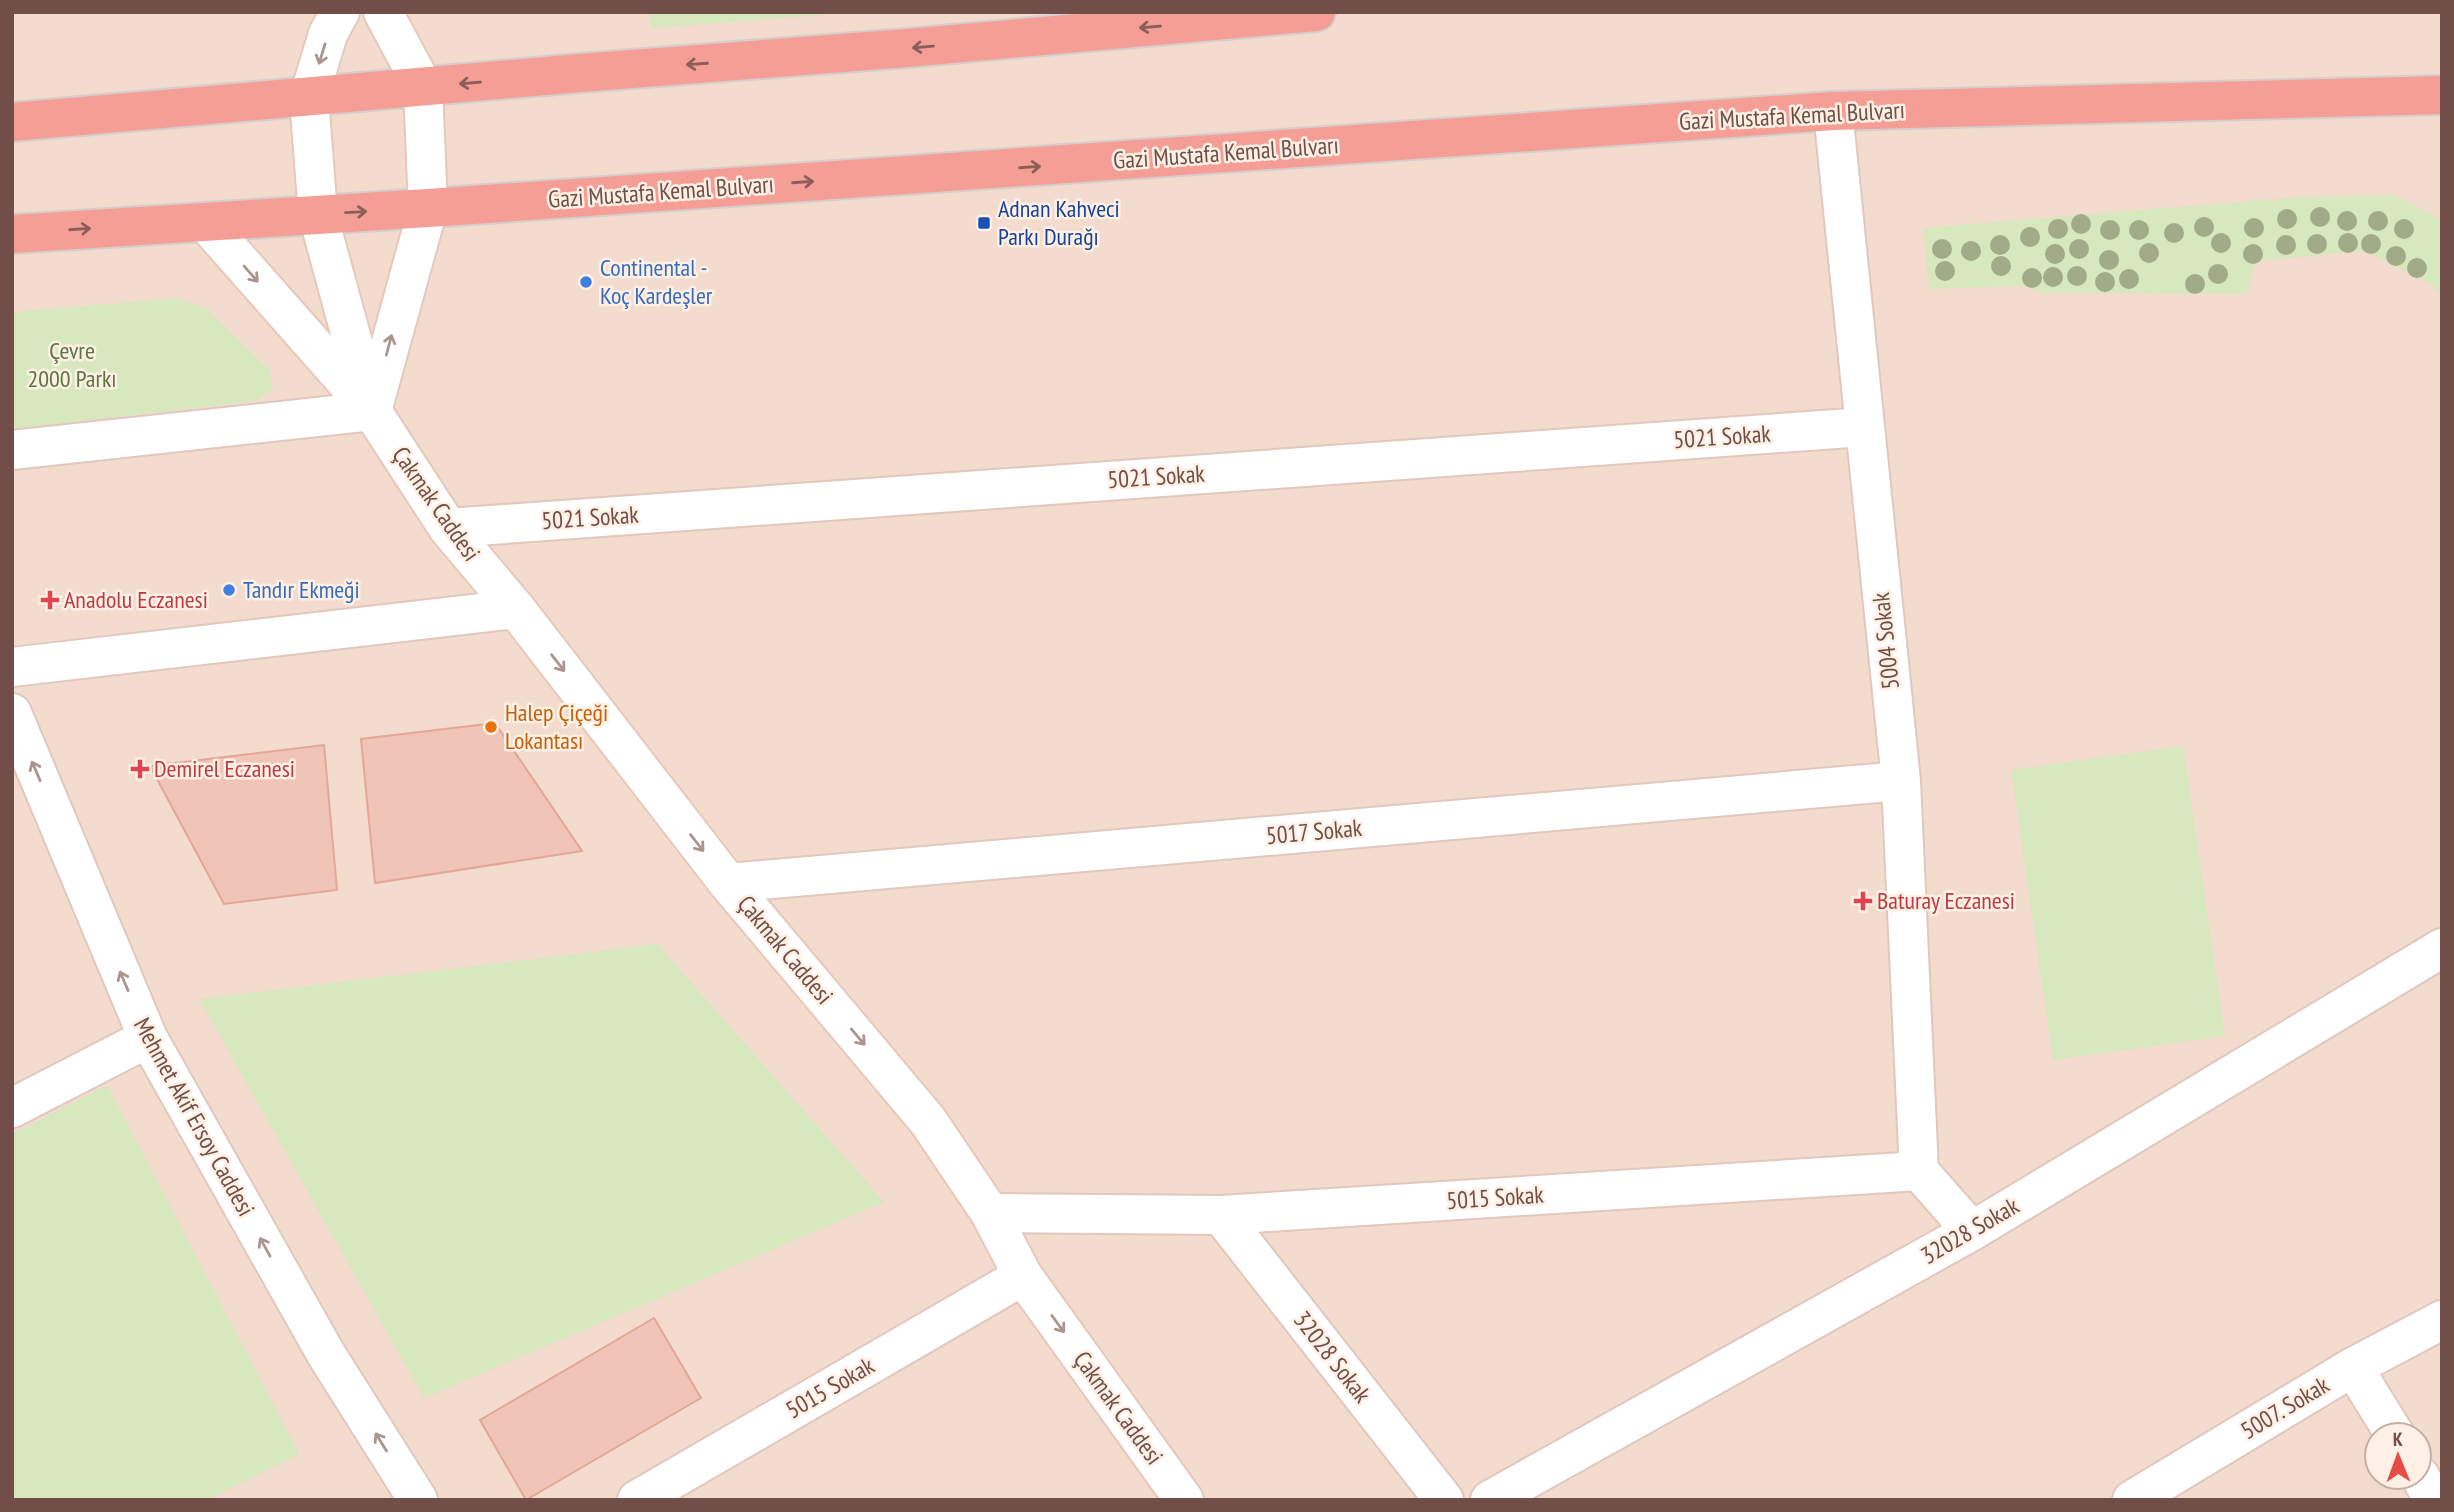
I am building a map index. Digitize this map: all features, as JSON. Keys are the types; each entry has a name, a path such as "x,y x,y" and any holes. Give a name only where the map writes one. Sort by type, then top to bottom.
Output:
{"highway":[{"path":"12,122 1315,12"},
{"name":"Gazi Mustafa Kemal Bulvarı","path":"12,234 1833,111 2442,96"}],"street":[{"path":"340,12 328,34 309,97 318,215 372,411"},
{"path":"372,411 428,208 423,87 383,12"},
{"name":"5004 Sokak","path":"1833,111 1901,781 1919,1171"},
{"path":"206,223 372,411"},
{"path":"12,450 372,411"},
{"name":"Çakmak Caddesi","path":"372,411 448,528 516,609 728,883 928,1121 990,1213 1023,1276 1184,1500"},
{"name":"5021 Sokak","path":"448,528 1864,427"},
{"path":"12,667 516,609"},
{"name":"Mehmet Akif Ersoy Caddesi","path":"12,713 148,1038 326,1354 418,1500"},
{"name":"5017 Sokak","path":"728,883 1901,781"},
{"name":"32028 Sokak","path":"1490,1500 1972,1231 2442,948"},
{"path":"12,1108 148,1038"},
{"path":"1919,1171 1972,1231"},
{"name":"5015 Sokak","path":"990,1213 1221,1215 1919,1171"},
{"name":"32028 Sokak","path":"1221,1215 1444,1500"},
{"name":"5015 Sokak","path":"637,1500 1023,1276"},
{"name":"5007. Sokak","path":"2132,1500 2353,1367 2442,1320"},
{"path":"2353,1367 2386,1421"}],"shaded area":[{"path":"12,12 2442,12 2442,1500 12,1500"}],"green space":[{"path":"650,12 861,12 652,28"},
{"path":"2394,195 2442,220 2442,297 2431,284 2365,251 2256,261 2246,294 2041,293 2025,286 1929,289 1923,228 2300,197"},
{"name":"Çevre 2000 Parkı","path":"177,298 207,309 269,370 273,388 257,401 12,429 12,312"},
{"path":"2183,746 2225,1036 2053,1060 2011,770"},
{"path":"657,944 884,1202 424,1398 199,999"},
{"path":"107,1085 299,1454 207,1500 12,1500 12,1134"}],"building":[{"path":"495,723 582,851 375,883 361,739"},
{"path":"324,745 337,890 224,904 150,766"},
{"path":"654,1318 701,1398 526,1500 480,1420"}],"place":[{"name":"Adnan Kahveci Parkı Durağı","path":"984,223"},
{"name":"Continental - Koç Kardeşler","path":"586,282"},
{"name":"Tandır Ekmeği","path":"229,590"},
{"name":"Anadolu Eczanesi","path":"50,600"},
{"name":"Halep Çiçeği Lokantası","path":"491,727"},
{"name":"Demirel Eczanesi","path":"140,769"},
{"name":"Baturay Eczanesi","path":"1863,901"}]}
